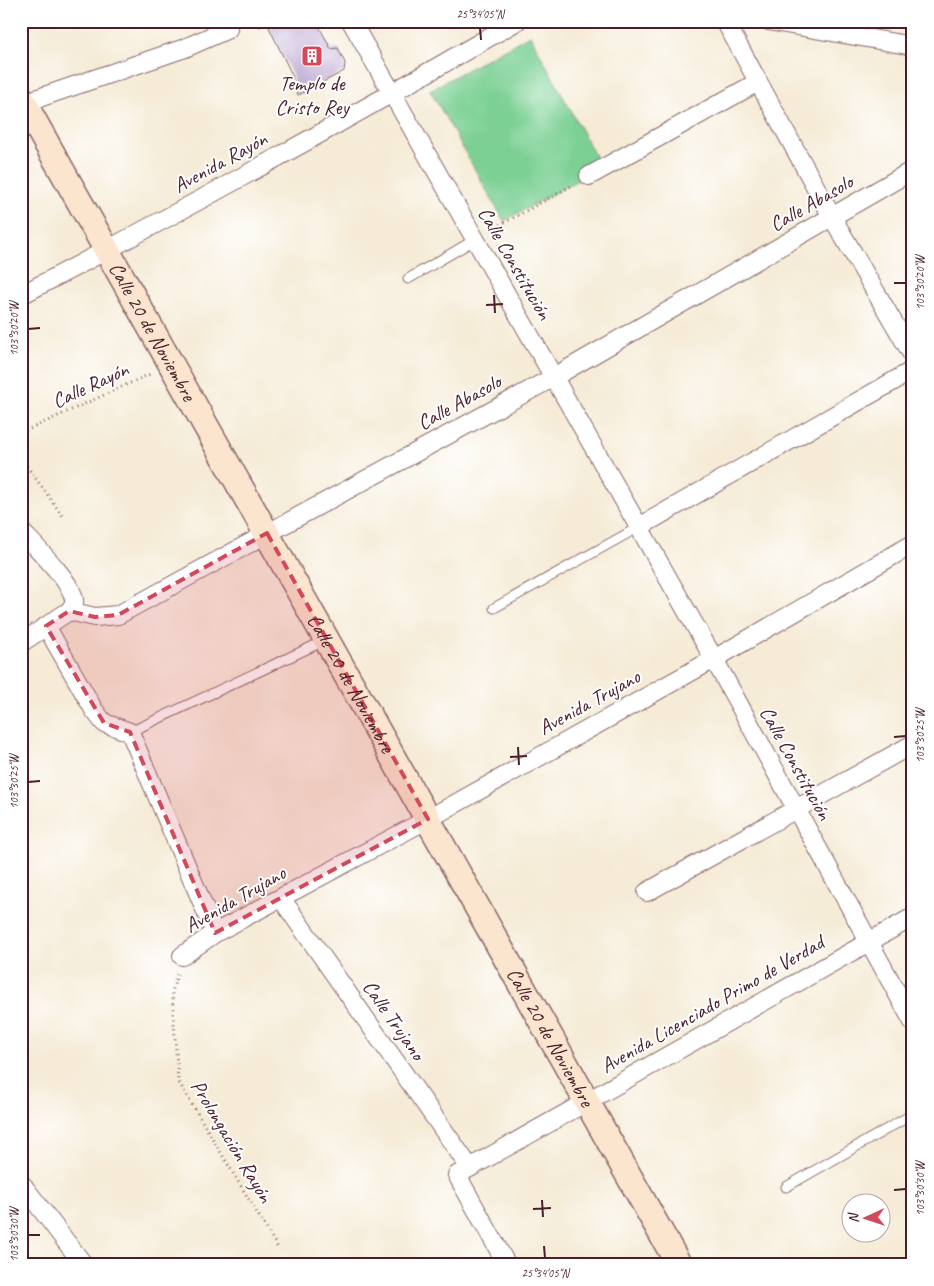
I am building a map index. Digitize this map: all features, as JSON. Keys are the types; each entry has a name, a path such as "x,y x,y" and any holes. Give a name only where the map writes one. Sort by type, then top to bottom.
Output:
{"main road":[{"name":"Calle 20 de Noviembre","path":"23,101 679,1265"}],"street":[{"name":"Calle Constitución","path":"351,21 714,659 913,1022"},
{"name":"Avenida Rayón","path":"21,295 393,93 517,21"},
{"path":"768,21 913,46"},
{"path":"732,23 758,82 832,217 913,356"},
{"name":"Calle 20 de Noviembre","path":"23,101 185,48 228,29"},
{"path":"589,176 758,82"},
{"name":"Calle Abasolo","path":"69,610 95,617 118,615 554,377 913,170"},
{"path":"639,527 913,370"},
{"path":"21,531 67,583 74,600 74,605 69,610 21,643"},
{"name":"Avenida Trujano","path":"182,956 215,933 428,819 714,659 913,544"},
{"path":"46,626 94,710 104,723 130,732 215,933"},
{"path":"647,892 913,744"},
{"name":"Calle Trujano","path":"281,898 463,1172 507,1265"},
{"name":"Avenida Licenciado Primo de Verdad","path":"463,1172 913,917"},
{"path":"21,1183 84,1265"}],"lane":[{"path":"408,279 476,239"},
{"path":"494,608 639,527"},
{"path":"130,732 326,640"},
{"path":"786,1187 913,1114"}],"path":[{"path":"476,239 589,176"},
{"name":"Calle Rayón","path":"21,433 171,364"},
{"path":"21,458 64,518"},
{"name":"Prolongación Rayón","path":"182,956 172,993 178,1081 278,1248"}],"highlighted area":[{"path":"267,533 428,819 215,933 130,732 104,723 46,626 69,611 95,617 118,615"}],"green space":[{"path":"530,35 601,167 504,221 430,90"}],"building":[{"name":"Templo de Cristo Rey","path":"256,21 316,21 331,49 338,48 345,63 344,71 298,95 291,83 293,77 267,23 259,27"}],"place":[{"name":"Templo de Cristo Rey","path":"312,56"}]}
